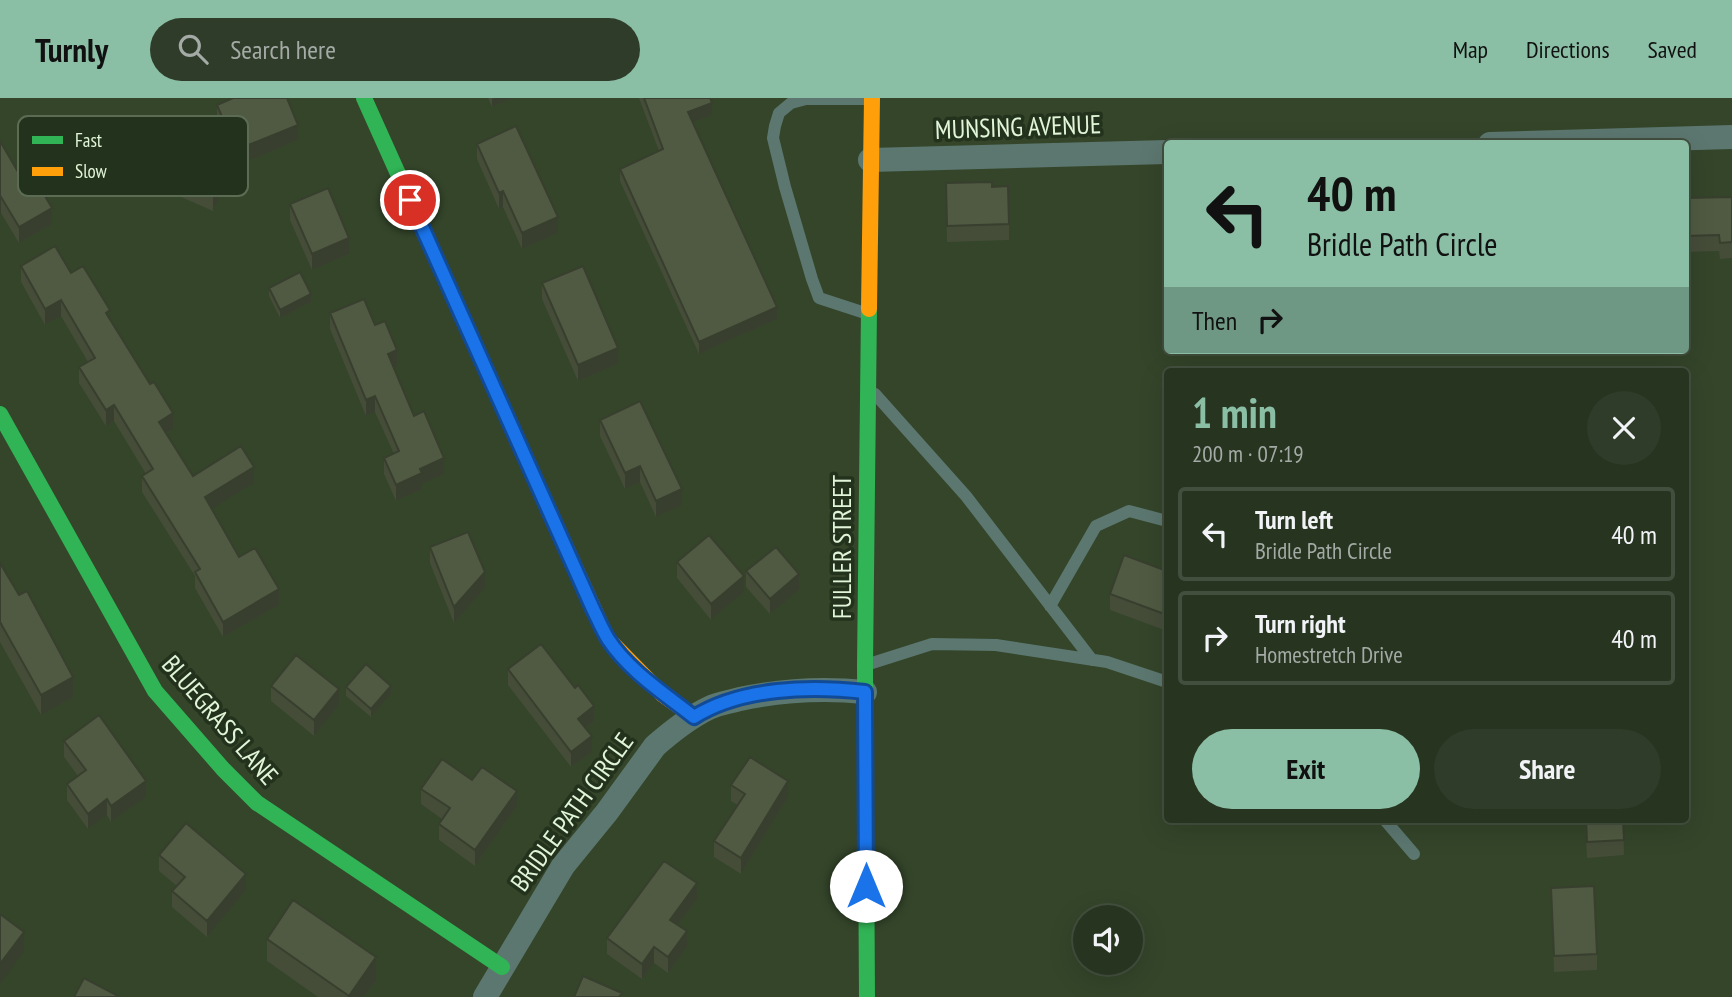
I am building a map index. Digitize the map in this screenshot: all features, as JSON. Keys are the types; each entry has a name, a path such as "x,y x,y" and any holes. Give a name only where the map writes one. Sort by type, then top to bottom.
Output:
{"street":[{"path":"364,98 607,638 662,694 694,717"},
{"name":"FULLER STREET","path":"867,997 865,665 872,99"},
{"path":"1628,140 1732,137"},
{"name":"MUNSING AVENUE","path":"870,160 1164,152"},
{"name":"BLUEGRASS LANE","path":"0,414 155,691 223,769 257,803 502,967"},
{"name":"BRIDLE PATH CIRCLE","path":"485,997 563,866 655,746 694,717 722,703 803,690 838,689 865,692"}],"lane":[{"path":"868,314 819,298 796,227 773,138 779,114 791,103 806,99 872,99"},
{"path":"868,386 967,496 1092,660"},
{"path":"1050,606 1096,526 1129,511 1164,520"},
{"path":"865,665 932,644 996,645 1107,662 1164,681"},
{"path":"1387,823 1414,854"}],"building":[{"path":"233,98 287,98 298,125 248,145 248,116 222,116 217,105"},
{"path":"644,98 710,98 712,103 688,112 777,307 699,342 620,169 663,149"},
{"path":"516,126 558,217 522,233 503,191 499,193 477,144"},
{"path":"0,141 18,172 18,196 45,196 52,208 19,227 0,198"},
{"path":"992,182 992,187 1008,186 1009,224 947,226 946,183"},
{"path":"328,188 349,238 312,254 290,204"},
{"path":"1732,197 1732,242 1720,243 1719,235 1689,236 1689,198"},
{"path":"55,246 71,273 83,266 110,310 106,313 150,384 154,382 173,413 159,422 193,476 241,446 254,467 205,497 239,557 255,548 279,589 223,622 195,572 200,569 142,476 153,469 114,405 106,410 79,367 95,358 61,300 45,309 21,266"},
{"path":"583,266 618,348 578,365 542,283"},
{"path":"300,272 311,294 280,310 269,288"},
{"path":"364,299 375,325 385,321 397,350 388,354 414,416 424,411 444,458 420,469 422,473 396,485 384,458 399,451 375,396 366,400 330,313"},
{"path":"640,401 682,489 656,501 640,466 625,473 600,420"},
{"path":"468,532 485,572 454,607 430,547"},
{"path":"709,535 744,576 711,604 677,562"},
{"path":"776,547 799,574 770,599 746,571"},
{"path":"1124,555 1164,570 1164,614 1110,594"},
{"path":"0,563 19,595 27,591 73,677 41,695 0,622"},
{"path":"541,644 575,688 578,685 594,706 578,719 592,736 571,752 508,669"},
{"path":"296,655 339,689 314,720 271,686"},
{"path":"366,664 391,686 371,709 346,687"},
{"path":"99,715 146,781 111,806 107,799 88,814 67,784 86,770 64,741"},
{"path":"750,757 788,781 741,858 714,841 745,794 731,785"},
{"path":"442,759 472,780 482,767 517,791 475,850 439,824 450,808 421,789"},
{"path":"186,823 246,874 207,921 172,891 185,877 159,855"},
{"path":"1586,823 1623,823 1624,840 1587,842"},
{"path":"664,861 697,883 670,920 687,931 668,957 654,947 642,964 607,938"},
{"path":"1594,886 1597,954 1554,956 1551,888"},
{"path":"293,900 376,957 349,996 267,939"},
{"path":"0,914 24,932 0,964"},
{"path":"583,976 622,993 619,997 574,997"},
{"path":"84,978 120,997 74,997"}],"traffic: fast":[{"path":"364,98 550,512"},
{"path":"867,997 865,665 869,309"},
{"path":"0,414 155,691 223,769 257,803 502,967"}],"traffic: slow":[{"path":"869,309 872,98"},
{"path":"550,512 607,638 662,694 694,717"}],"route":[{"path":"410,200 593,609 616,650 662,694 694,717 722,703 760,695 838,689 865,692 866,886"}]}
